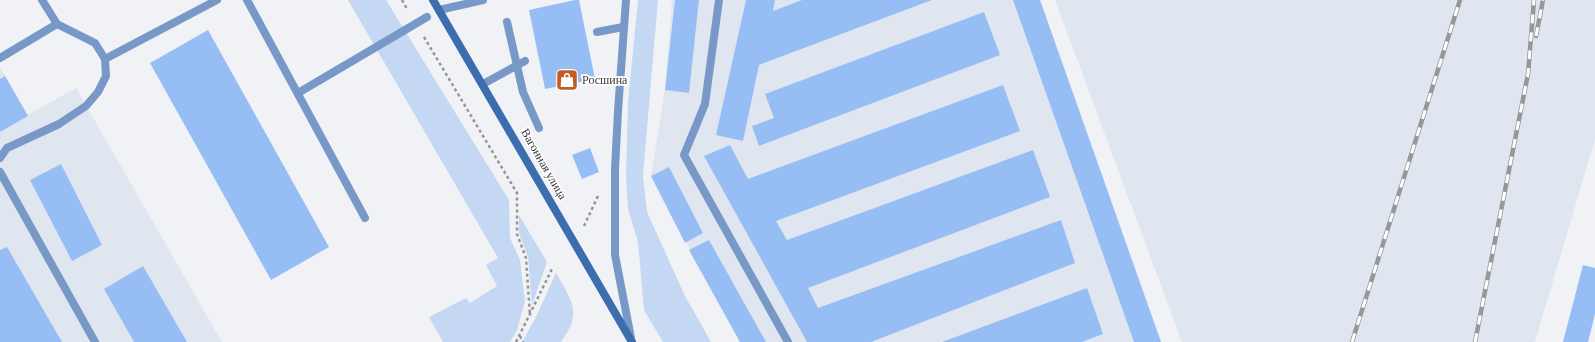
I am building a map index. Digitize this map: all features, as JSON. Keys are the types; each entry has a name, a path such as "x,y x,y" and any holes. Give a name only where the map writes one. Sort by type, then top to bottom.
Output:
{"street":[{"path":"0,158 7,148 59,124 86,106 98,92 106,76 105,59 95,43 57,24 42,0"},
{"path":"105,59 217,0"},
{"path":"247,0 365,218"},
{"name":"Вагонная улица","path":"433,0 631,342"},
{"path":"298,93 439,10 483,0"},
{"path":"626,0 623,27 615,169 615,255 631,342"},
{"path":"719,0 705,104 684,155 788,342"},
{"path":"507,22 523,92 539,128"},
{"path":"0,58 57,24"},
{"path":"598,32 623,27"},
{"path":"483,84 525,61"},
{"path":"0,172 95,342"}],"path":[{"path":"402,0 410,13"},
{"path":"422,33 517,193 517,234 526,258 530,316"},
{"path":"516,342 552,269"},
{"path":"520,336 524,342"}],"shaded area":[{"path":"348,0 386,0 509,200 510,238 520,260 525,301 517,330 510,342 443,342 429,317 466,298 470,303 497,286 486,265 498,258"},
{"path":"638,0 658,0 643,175 647,212 685,296 711,342 663,342 644,310 638,242 628,209 626,177 628,102"},
{"path":"672,0 1040,0 1161,342 740,342 651,176 665,90"},
{"path":"1055,0 1595,0 1595,139 1535,342 1182,342"},
{"path":"0,67 28,115 76,88 222,342 0,342"},
{"path":"519,215 547,262 532,305 528,257 519,233"},
{"path":"556,273 567,292 573,307 572,323 568,332 561,342 522,342 536,317"}],"building":[{"path":"579,0 595,79 545,89 529,10"},
{"path":"675,0 699,0 689,93 665,90"},
{"path":"746,0 775,0 773,11 802,0 932,0 759,65 743,141 716,135"},
{"path":"1013,0 1040,0 1161,342 1134,342"},
{"path":"984,12 1000,55 759,146 752,126 774,118 765,94"},
{"path":"208,30 329,247 271,280 150,63"},
{"path":"5,76 28,116 0,132 0,79"},
{"path":"1003,85 1020,131 776,221 787,240 1033,150 1050,197 808,288 818,308 1061,220 1075,263 871,342 807,342 704,156 730,145 748,179"},
{"path":"590,148 599,172 582,179 572,155"},
{"path":"61,164 102,245 72,261 30,180"},
{"path":"669,167 703,233 685,243 651,176"},
{"path":"709,240 766,342 740,342 689,250"},
{"path":"7,247 62,342 0,342 0,250"},
{"path":"1583,265 1595,268 1595,314 1588,342 1563,342"},
{"path":"143,266 187,342 134,342 104,289"},
{"path":"1087,288 1103,334 1082,342 942,342"}],"railway":[{"path":"1352,342 1460,0"},
{"path":"1475,342 1528,74 1534,0"},
{"path":"1536,36 1543,0"}],"place":[{"name":"Росшина","path":"567,80"}]}
